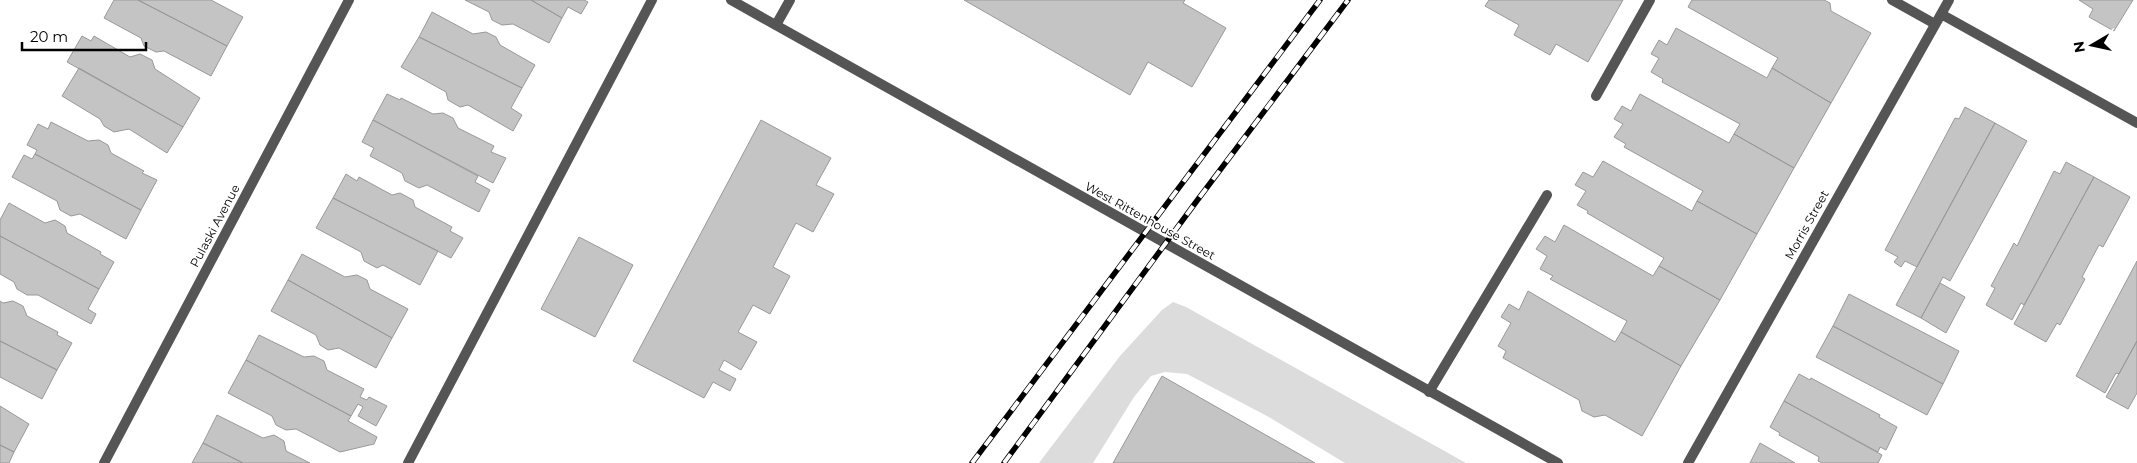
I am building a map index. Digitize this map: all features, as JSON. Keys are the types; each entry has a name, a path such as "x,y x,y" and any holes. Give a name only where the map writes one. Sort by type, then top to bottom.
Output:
{"street":[{"name":"Pulaski Avenue","path":"104,463 349,0"},
{"path":"408,463 652,0"},
{"name":"West Rittenhouse Street","path":"731,0 1558,463"},
{"path":"776,25 790,0"},
{"path":"1596,96 1650,0"},
{"path":"1892,0 1935,24"},
{"name":"Morris Street","path":"1688,463 1948,0"},
{"path":"1941,14 2137,123"},
{"path":"1429,392 1547,195"}],"shaded area":[{"path":"1173,302 1186,307 1466,463 1345,463 1267,416 1187,374 1165,372 1151,376 1134,397 1093,463 1039,463 1120,356 1162,310"}],"building":[{"path":"114,0 138,0 227,46 211,76 164,51 156,52 144,46 141,38 104,18"},
{"path":"138,0 211,0 243,17 227,46"},
{"path":"465,0 531,0 562,18 549,43 513,24 502,25 492,20 489,12"},
{"path":"531,0 584,0 588,2 581,14 568,7 562,18"},
{"path":"964,0 1185,0 1183,3 1226,28 1192,87 1148,62 1130,95"},
{"path":"1489,0 1623,0 1588,62 1556,44 1550,55 1514,35 1519,25 1485,6"},
{"path":"1692,0 1824,0 1830,3 1831,11 1871,33 1831,103 1772,68 1778,58 1688,7"},
{"path":"2079,0 2133,0 2114,31 2089,17 2093,9"},
{"path":"432,12 473,34 486,32 496,37 500,45 535,65 522,88 419,37"},
{"path":"1676,28 1767,78 1772,68 1831,103 1794,168 1734,134 1740,124 1662,82 1663,79 1651,72 1659,58 1651,54 1659,40 1667,45"},
{"path":"82,36 91,41 94,36 130,57 140,54 152,60 155,69 200,98 183,127 67,62"},
{"path":"419,37 522,88 511,108 522,115 513,131 468,105 460,107 448,100 446,92 401,67"},
{"path":"79,68 183,127 167,153 129,129 114,132 104,126 100,119 62,96"},
{"path":"387,94 400,100 401,98 433,114 443,113 453,118 458,128 494,146 491,152 506,158 493,183 373,120"},
{"path":"1640,94 1729,143 1734,134 1794,168 1757,234 1697,201 1703,191 1624,147 1626,144 1614,137 1623,124 1614,119 1622,106 1631,111"},
{"path":"1965,107 1995,123 1917,267 1905,261 1901,267 1894,262 1898,257 1885,250 1955,118 1959,119"},
{"path":"373,120 478,176 475,182 490,190 479,212 427,185 419,188 405,181 402,173 370,156 374,148 362,142"},
{"path":"761,120 831,158 816,185 834,194 813,232 796,223 773,267 790,276 770,314 753,305 738,332 757,342 741,370 724,360 719,370 736,379 730,391 713,382 704,398 633,361"},
{"path":"51,122 88,141 99,140 108,145 111,153 144,171 142,173 157,180 141,210 35,154 37,150 27,145 38,124 48,129"},
{"path":"1995,123 2027,141 1950,281 1943,277 1921,318 1896,305"},
{"path":"35,154 141,210 126,239 80,214 71,216 60,210 57,201 12,177 24,155 32,159"},
{"path":"1603,161 1692,211 1697,201 1757,234 1720,300 1659,266 1664,258 1587,213 1588,211 1577,205 1586,191 1575,185 1583,172 1593,177"},
{"path":"2066,162 2094,177 2024,305 2021,303 2012,320 1986,305 1995,288 1991,286 2014,243 2017,246 2054,171 2060,174"},
{"path":"346,174 357,181 359,177 392,195 400,193 413,200 415,207 452,227 450,231 463,238 451,258 333,198"},
{"path":"2094,177 2130,197 2103,247 2099,245 2082,277 2085,279 2060,325 2057,323 2046,342 2014,324"},
{"path":"333,198 438,251 420,285 383,265 377,268 364,261 361,252 316,228"},
{"path":"9,203 45,223 55,220 65,226 67,233 101,252 100,254 114,262 99,289 0,236 0,220"},
{"path":"1564,225 1653,276 1659,266 1720,300 1681,366 1621,332 1627,321 1550,279 1553,276 1540,269 1547,256 1536,249 1545,236 1555,242"},
{"path":"0,236 99,289 88,309 96,314 91,324 38,295 27,295 17,289 14,282 0,274"},
{"path":"579,237 633,265 595,337 541,309"},
{"path":"302,254 345,277 357,275 367,280 370,289 408,309 392,338 288,280"},
{"path":"2137,261 2137,341 2119,374 2116,373 2105,393 2076,376"},
{"path":"288,280 392,338 376,368 339,348 328,350 320,345 316,335 271,311"},
{"path":"1940,283 1965,297 1946,333 1921,318"},
{"path":"1528,291 1615,342 1621,332 1681,366 1642,436 1605,415 1594,417 1582,411 1579,400 1503,358 1506,351 1498,346 1511,323 1501,317 1509,304 1519,310"},
{"path":"1849,294 1959,351 1943,384 1833,326"},
{"path":"0,301 3,303 13,301 23,306 27,316 58,332 57,335 72,343 57,370 0,341"},
{"path":"1833,326 1943,384 1927,415 1816,357"},
{"path":"259,335 304,357 314,356 324,361 327,370 364,389 360,397 367,400 369,397 387,406 376,426 358,416 363,407 358,404 351,416 246,360"},
{"path":"0,341 57,370 42,399 0,377"},
{"path":"2137,341 2137,393 2128,409 2106,397"},
{"path":"246,360 351,416 348,421 377,437 374,444 340,452 296,429 286,430 276,425 272,416 228,393"},
{"path":"1799,374 1810,380 1811,378 1880,415 1879,417 1897,427 1886,450 1880,447 1878,452 1784,401"},
{"path":"1162,376 1315,463 1113,463"},
{"path":"1784,401 1882,455 1878,463 1822,463 1818,461 1819,457 1779,435 1780,433 1770,427"},
{"path":"0,406 29,424 14,452 0,445"},
{"path":"217,415 263,438 274,435 284,441 286,451 310,463 243,463 203,443"},
{"path":"203,443 243,463 192,463"},
{"path":"1760,443 1795,463 1750,463"},
{"path":"0,445 14,452 9,463 0,463"}],"railway":[{"path":"972,463 1320,0"},
{"path":"1004,463 1196,202 1348,0"}]}
